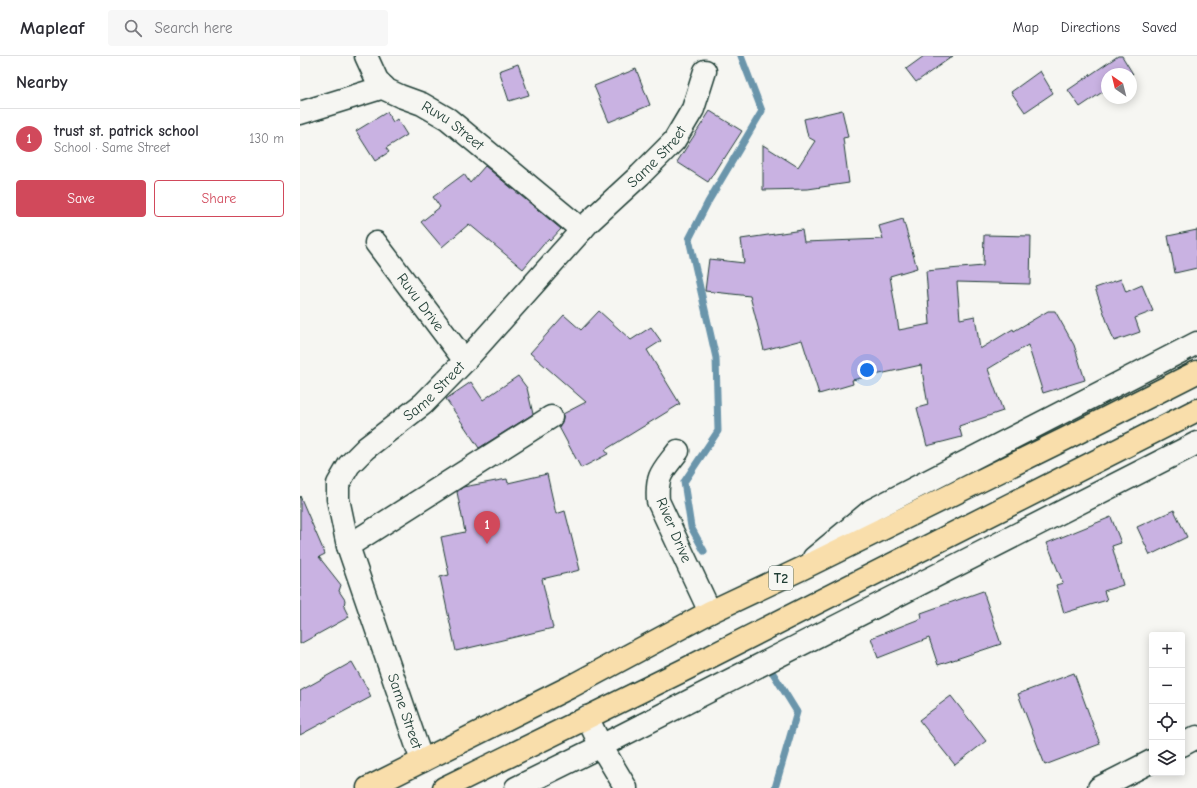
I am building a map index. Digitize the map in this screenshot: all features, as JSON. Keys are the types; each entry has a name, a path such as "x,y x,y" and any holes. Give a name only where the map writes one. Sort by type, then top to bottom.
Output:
{"highway":[{"name":"T2","path":"368,788 570,687 710,612 1065,439 1197,372"},
{"name":"T2","path":"444,788 696,664 1197,410"},
{"path":"1065,439 1077,471"}],"street":[{"path":"300,113 384,87 377,80 366,56"},
{"name":"Same Street","path":"422,761 348,546 338,499 338,484 349,465 366,448 424,404 465,361 589,222 674,141 692,109 705,71"},
{"name":"Ruvu Street","path":"384,87 392,93 422,104 448,119 582,230"},
{"name":"Ruvu Drive","path":"376,243 465,361"},
{"path":"803,568 872,510 1197,342"},
{"path":"348,546 551,417"},
{"path":"516,788 602,746 1197,443"},
{"name":"River Drive","path":"678,451 660,475 657,487 658,501 710,612"},
{"path":"587,717 626,788"},
{"path":"1185,743 1197,737"},
{"path":"1099,788 1149,763"}],"building":[{"path":"924,56 953,56 916,82 906,69"},
{"path":"1118,56 1122,56 1129,68 1101,68 1101,93 1080,107 1068,90"},
{"path":"518,64 529,95 509,101 499,71"},
{"path":"636,69 650,105 609,122 594,86"},
{"path":"1040,71 1053,93 1025,112 1011,92"},
{"path":"842,110 848,137 843,138 849,183 808,189 763,190 763,145 798,167 815,141 808,137 804,119"},
{"path":"710,111 742,131 708,182 677,162"},
{"path":"387,112 393,122 397,119 407,135 386,148 389,152 375,161 356,131"},
{"path":"485,166 561,229 550,241 548,239 523,269 469,224 442,247 421,222 440,207 433,197 464,174 470,183"},
{"path":"903,219 917,268 890,276 899,330 930,324 926,271 983,266 984,235 1031,236 1030,284 957,282 960,319 975,316 980,349 1013,329 1014,331 1048,311 1055,311 1074,345 1085,380 1043,393 1028,345 988,369 1003,411 959,426 962,437 927,446 917,408 928,405 921,365 852,380 853,384 819,394 802,340 764,350 750,296 705,291 709,259 744,263 741,239 802,230 804,242 883,239 879,226"},
{"path":"1197,230 1197,268 1175,273 1168,236"},
{"path":"1121,279 1126,292 1142,285 1153,311 1135,318 1140,332 1114,341 1095,288"},
{"path":"599,311 631,340 651,327 661,341 647,350 680,404 605,450 608,454 581,468 559,427 562,422 563,414 586,402 530,353 564,315 581,330"},
{"path":"518,376 527,388 533,414 479,448 446,399 471,382 483,400"},
{"path":"547,474 556,514 565,511 580,570 542,579 553,628 456,651 440,577 449,575 441,537 465,532 457,492 463,487 507,479 508,483"},
{"path":"300,496 325,554 319,557 341,585 339,591 345,600 344,607 349,617 300,644"},
{"path":"1174,510 1187,537 1150,555 1137,527"},
{"path":"1111,517 1121,543 1112,546 1123,585 1104,591 1107,600 1064,613 1056,585 1063,583 1047,543"},
{"path":"983,591 1001,644 938,665 929,638 878,658 871,638 922,618 921,613"},
{"path":"352,662 371,697 300,735 300,691"},
{"path":"1074,673 1100,744 1045,765 1018,694"},
{"path":"951,696 986,741 955,765 919,720"}],"waterway":[{"path":"704,551 691,527 684,482 718,431 716,358 689,239 708,202 762,111 741,56"},
{"path":"771,670 797,712 775,788"}],"place":[{"name":"trust st. patrick school","path":"487,544"}]}
